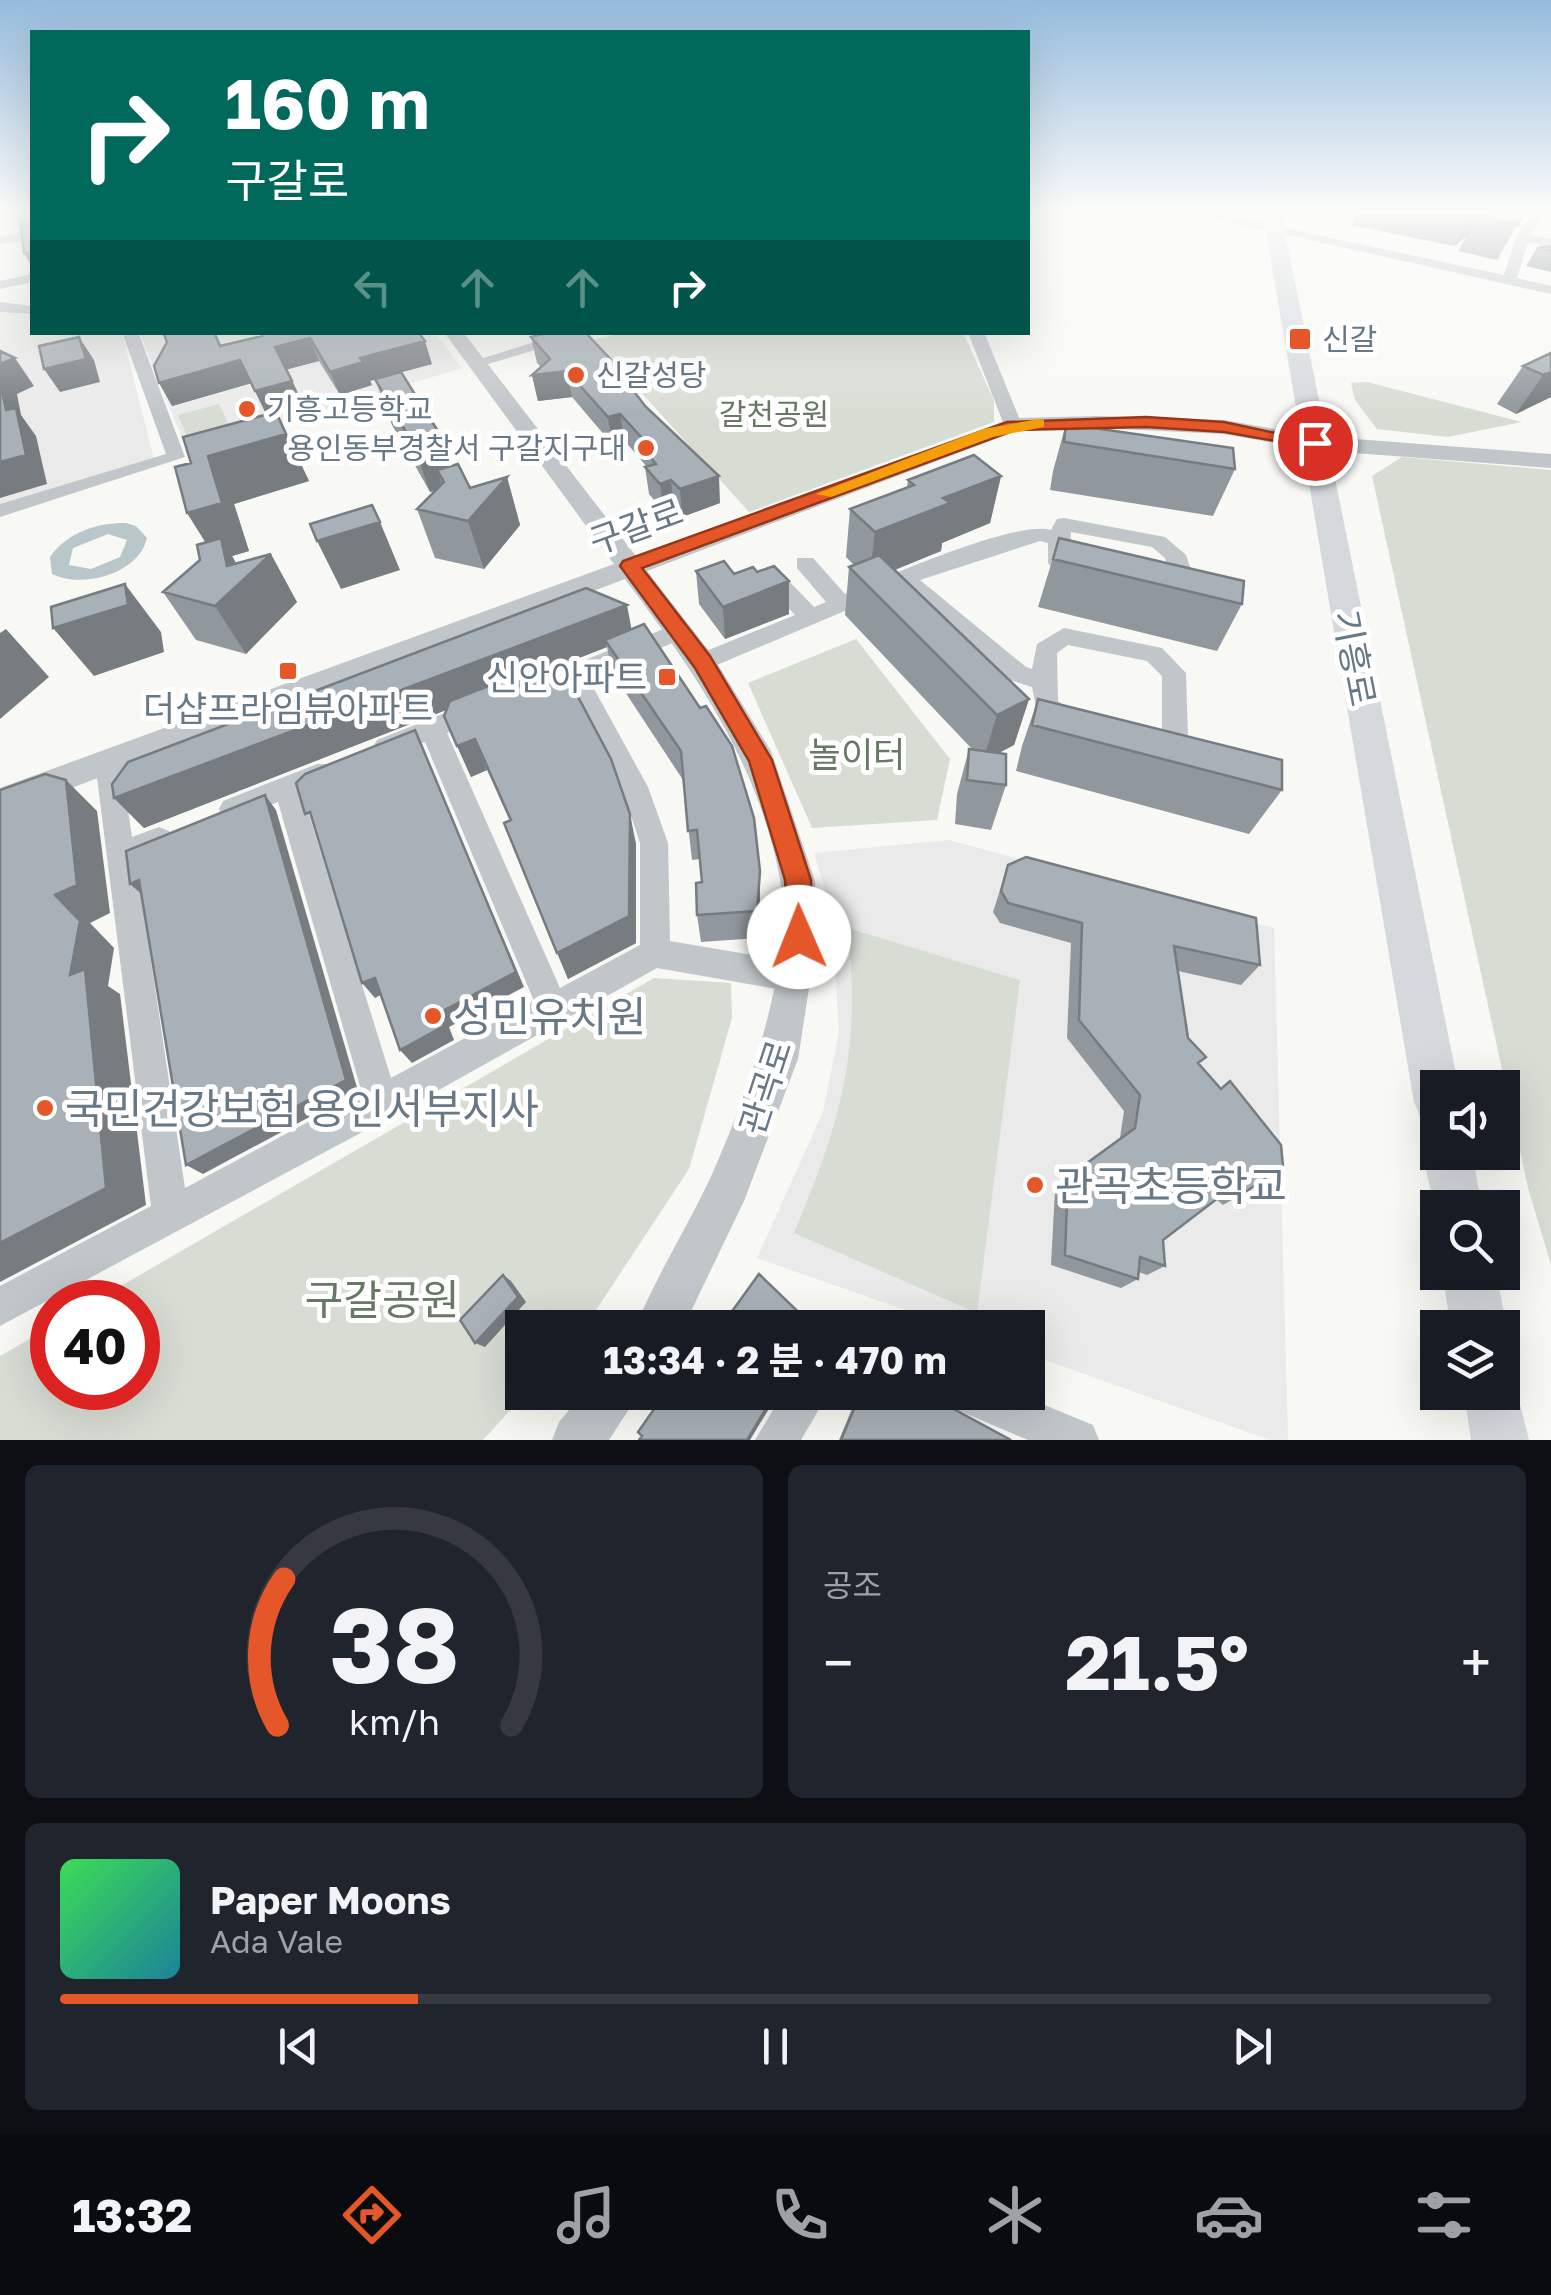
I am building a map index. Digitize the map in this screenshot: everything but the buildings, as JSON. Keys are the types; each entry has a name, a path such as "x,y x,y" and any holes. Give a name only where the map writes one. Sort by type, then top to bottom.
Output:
{"main road":[{"name":"기흥로","path":"1285,280 1432,1070"},
{"path":"1495,1410 1500,1440"}],"street":[{"path":"1506,280 1551,290"},
{"path":"0,307 30,310"},
{"path":"0,511 176,457 131,335"},
{"name":"관곡로","path":"455,335 702,662 760,760 798,880 794,977 778,1059 755,1124 699,1252 668,1310"},
{"path":"475,363 576,335"},
{"path":"977,335 1013,425"},
{"name":"구갈로","path":"0,802 1013,425 1146,422 1224,427 1315,443 1551,460"},
{"path":"1089,579 1072,576 1059,563 1058,540 1064,524 1158,542 1175,555 1186,588 1174,594 1156,591"},
{"path":"702,662 904,578 1016,538 1041,534 1058,540"},
{"path":"806,564 841,604"},
{"path":"773,578 810,617"},
{"path":"904,578 1018,674 1044,681"},
{"path":"121,854 678,631"},
{"path":"1089,730 1071,724 1046,705 1045,650 1064,636 1154,654 1174,673 1175,739 1162,752 1126,741"},
{"path":"574,674 635,787 654,843 654,953"},
{"path":"432,728 553,1008"},
{"path":"108,762 171,1215"},
{"path":"287,787 382,1103"},
{"path":"0,1308 654,953 794,977"},
{"path":"577,1440 601,1410"},
{"path":"776,1440 797,1410"},
{"path":"1006,1410 1078,1440"}],"shaded area":[{"path":"0,312 30,315 30,335 123,335 154,459 0,504"},
{"name":"기흥고등학교","path":"141,335 437,335 462,368 187,451"},
{"path":"115,523 136,526 147,538 133,561 93,579 52,574 50,557 65,541 94,527","holes":["108,534 127,540 120,557 91,569 69,565 73,548"]},
{"name":"관곡초등학교","path":"949,840 1274,928 1288,1440 1270,1440 1045,1360 1045,1310 905,1310 757,1258 823,1112 839,1033 832,914 814,853"}],"green space":[{"name":"갈천공원","path":"612,335 964,335 994,400 994,422 749,512 594,340"},
{"path":"1367,382 1522,422 1448,437 1377,429 1355,400 1351,383"},
{"path":"219,404 233,434 191,446 178,415"},
{"path":"1402,457 1551,470 1551,1265 1520,1151 1520,1070 1502,1070 1372,476"},
{"name":"놀이터","path":"856,639 950,759 937,820 812,828 748,683"},
{"path":"847,928 1020,980 977,1310 794,1233 824,1156 844,1084 852,1011"},
{"name":"구갈공원","path":"654,978 731,983 732,1018 689,1169 596,1310 505,1310 505,1410 510,1410 483,1440 0,1440 0,1356 30,1339 30,1410 160,1410 160,1280 131,1280"}],"slow traffic":[{"path":"825,494 1013,425 1039,424"}],"place":[{"name":"신갈","path":"1300,339"},
{"name":"신갈성당","path":"576,375"},
{"name":"기흥고등학교","path":"247,409"},
{"name":"용인동부경찰서 구갈지구대","path":"646,448"},
{"name":"더샵프라임뷰아파트","path":"288,671"},
{"name":"신안아파트","path":"667,677"},
{"name":"성민유치원","path":"433,1016"},
{"name":"국민건강보험 용인서부지사","path":"45,1108"},
{"name":"관곡초등학교","path":"1035,1185"}],"route":[{"path":"799,937 798,880 760,760 702,662 630,566 1013,425 1146,422 1224,427 1315,443"}]}
